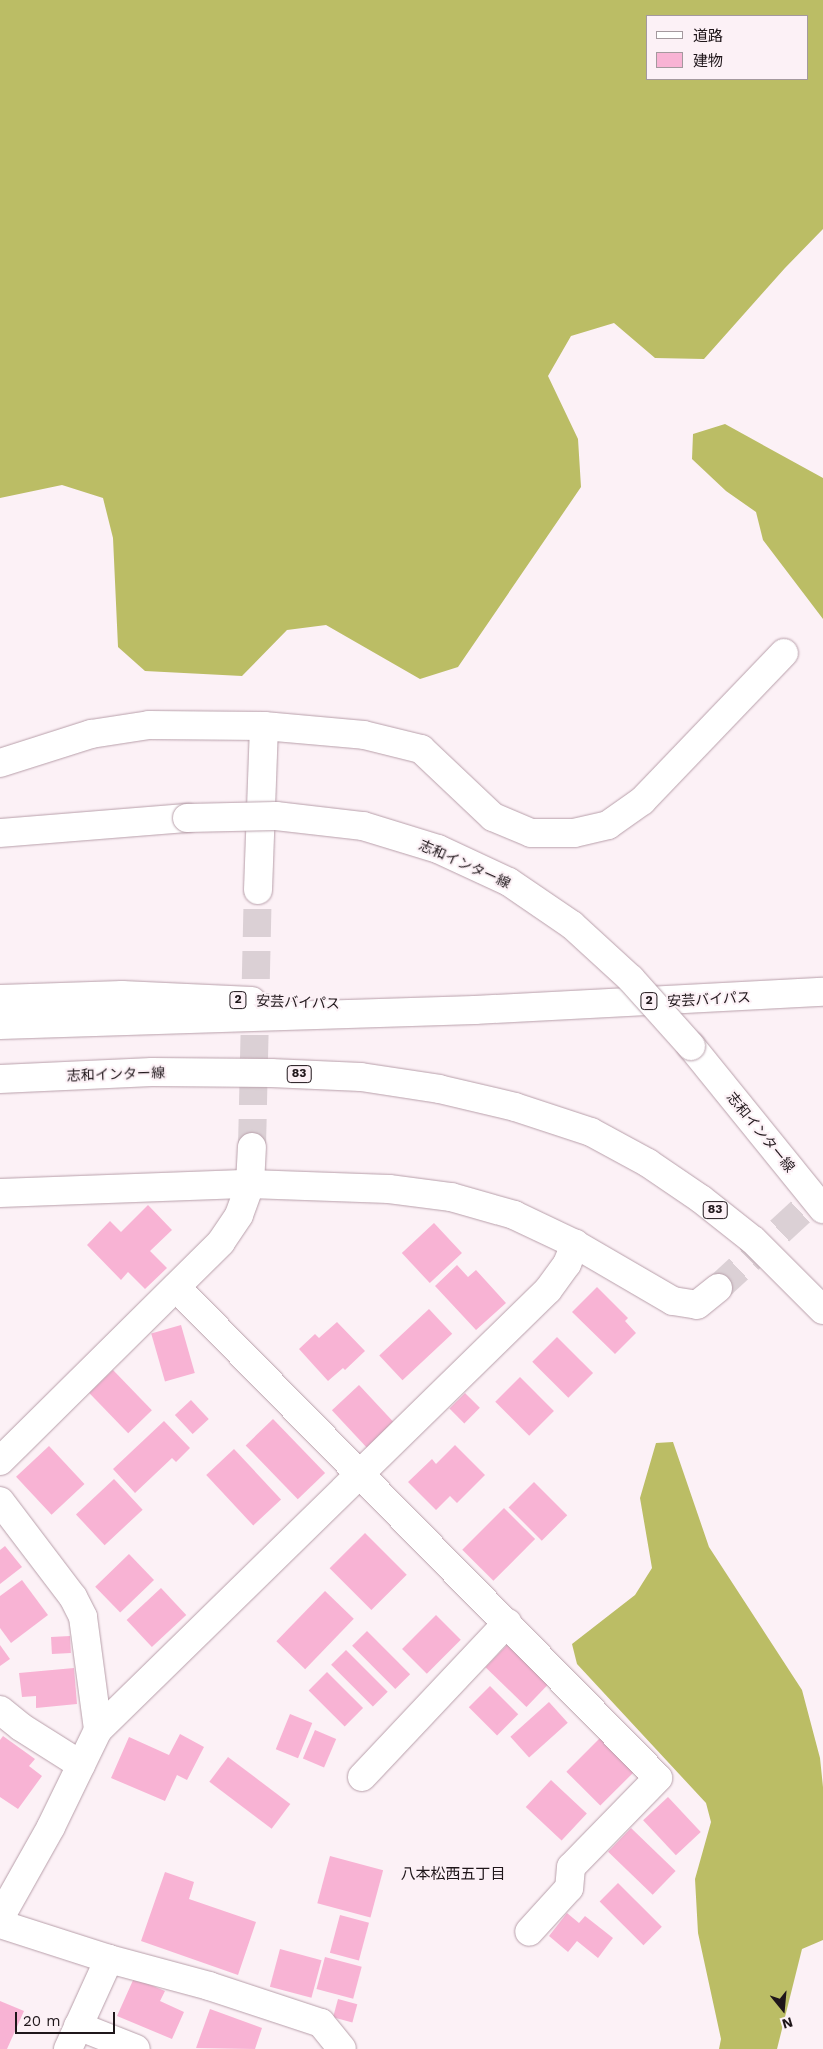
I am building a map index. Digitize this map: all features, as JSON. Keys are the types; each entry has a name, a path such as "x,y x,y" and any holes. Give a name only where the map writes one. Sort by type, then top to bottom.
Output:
{"main road":[{"path":"0,763 91,734 149,725 264,726 364,735 421,749 493,817 531,833 574,833 608,824 642,801 784,653"},
{"path":"258,890 264,726"},
{"name":"志和インター線","path":"0,833 187,818 276,816 363,826 438,849 509,882 572,925 631,979 691,1046 823,1209"},
{"name":"安芸バイパス","path":"0,1025 475,1010 823,992"},
{"name":"安芸バイパス","path":"0,999 122,995 475,1010"},
{"name":"志和インター線","path":"0,1078 152,1072 325,1075 361,1077 439,1089 514,1106 591,1132 648,1163 701,1198 753,1240 823,1310"},
{"path":"0,1461 221,1242 239,1215 250,1184 252,1147"},
{"path":"0,1193 250,1184 389,1189 451,1197 514,1215 575,1244 673,1301 697,1305 718,1288"},
{"path":"0,1918 51,1827 98,1730 548,1290 567,1264 575,1244"},
{"path":"176,1287 658,1778 572,1867 569,1888 529,1932"},
{"path":"0,1501 73,1597 84,1616 98,1730"},
{"path":"362,1777 507,1624"},
{"path":"0,1710 21,1727 81,1765"},
{"path":"0,1924 109,1959 209,1986 321,2023 342,2049"},
{"path":"109,1959 73,2037 136,2049"}],"shaded area":[{"path":"0,0 823,0 823,229 785,268 704,359 655,358 614,323 571,336 548,376 578,439 581,487 458,667 420,679 326,625 287,630 242,676 145,671 118,647 113,538 103,498 62,485 0,498"},
{"path":"725,424 823,478 823,619 763,540 756,512 726,491 692,459 693,434"},
{"path":"673,1442 709,1547 802,1690 820,1758 823,1787 823,1940 802,1949 777,2049 719,2049 721,2039 698,1933 695,1879 711,1822 706,1803 577,1664 572,1644 635,1595 652,1568 640,1498 656,1443"}],"building":[{"path":"148,1205 172,1230 150,1251 167,1268 145,1289 128,1272 121,1280 87,1245 110,1221 121,1232"},
{"path":"434,1223 462,1253 430,1283 402,1253"},
{"path":"457,1265 468,1277 476,1270 506,1303 476,1330 435,1286"},
{"path":"597,1287 628,1318 625,1321 636,1333 615,1354 572,1312"},
{"path":"429,1309 452,1334 402,1380 379,1355"},
{"path":"337,1322 365,1351 345,1370 343,1368 328,1381 299,1349 315,1334 319,1338"},
{"path":"181,1325 195,1373 165,1382 151,1334"},
{"path":"557,1337 593,1373 568,1398 532,1362"},
{"path":"113,1370 152,1410 128,1433 89,1393"},
{"path":"520,1377 554,1411 529,1436 495,1402"},
{"path":"359,1385 396,1424 369,1450 332,1410"},
{"path":"465,1393 480,1408 464,1423 449,1409"},
{"path":"191,1400 209,1419 193,1434 175,1415"},
{"path":"273,1419 325,1473 298,1499 246,1445"},
{"path":"164,1421 190,1448 176,1462 172,1458 135,1493 113,1469"},
{"path":"455,1445 485,1475 457,1503 450,1496 436,1510 408,1482 432,1459 436,1464"},
{"path":"49,1446 84,1484 52,1515 16,1477"},
{"path":"234,1449 281,1499 253,1525 206,1475"},
{"path":"114,1479 143,1510 105,1545 76,1514"},
{"path":"534,1482 567,1515 542,1541 509,1507"},
{"path":"504,1508 535,1539 493,1581 462,1550"},
{"path":"365,1533 407,1575 371,1610 330,1568"},
{"path":"5,1546 22,1567 0,1584 0,1550"},
{"path":"129,1554 154,1580 120,1613 95,1587"},
{"path":"22,1580 48,1615 11,1643 0,1628 0,1596"},
{"path":"161,1588 186,1615 152,1647 127,1620"},
{"path":"325,1591 354,1619 305,1669 276,1641"},
{"path":"436,1615 461,1640 427,1674 402,1649"},
{"path":"367,1631 410,1674 395,1689 352,1646"},
{"path":"70,1636 71,1653 52,1654 51,1637"},
{"path":"0,1645 10,1659 0,1666"},
{"path":"507,1645 548,1685 526,1707 485,1667"},
{"path":"346,1650 388,1692 373,1707 331,1665"},
{"path":"74,1668 77,1704 36,1708 36,1696 22,1697 19,1673"},
{"path":"327,1672 363,1708 345,1726 309,1690"},
{"path":"490,1686 518,1714 497,1735 469,1707"},
{"path":"549,1702 568,1723 529,1758 510,1737"},
{"path":"290,1714 312,1723 298,1758 276,1749"},
{"path":"315,1730 336,1739 324,1768 303,1759"},
{"path":"180,1734 204,1747 187,1780 177,1775 165,1801 111,1778 129,1737 169,1755"},
{"path":"3,1736 35,1759 29,1766 42,1776 18,1809 0,1797 0,1740"},
{"path":"601,1737 635,1771 600,1806 566,1772"},
{"path":"228,1757 290,1804 272,1829 209,1782"},
{"path":"551,1780 587,1813 562,1840 526,1807"},
{"path":"668,1797 701,1832 676,1855 643,1820"},
{"path":"631,1828 676,1871 653,1895 608,1852"},
{"path":"330,1856 383,1870 370,1918 317,1903"},
{"path":"165,1872 194,1882 189,1899 256,1922 238,1975 141,1941"},
{"path":"618,1883 662,1927 643,1945 600,1901"},
{"path":"567,1913 579,1923 585,1916 613,1938 598,1958 577,1941 568,1952 549,1936"},
{"path":"340,1915 369,1923 359,1960 330,1953"},
{"path":"280,1949 322,1960 311,1998 270,1987"},
{"path":"325,1957 362,1967 353,1999 316,1989"},
{"path":"134,1978 165,1991 160,2001 184,2012 172,2039 117,2016"},
{"path":"338,1999 357,2004 352,2023 333,2017"},
{"path":"0,2001 24,2011 7,2049 0,2049"},
{"path":"210,2009 262,2028 255,2049 196,2048"}],"tunnel":[{"path":"252,1147 258,890"},
{"path":"718,1288 823,1191"}],"district":[{"name":"八本松西五丁目","path":"453,1875"}]}
